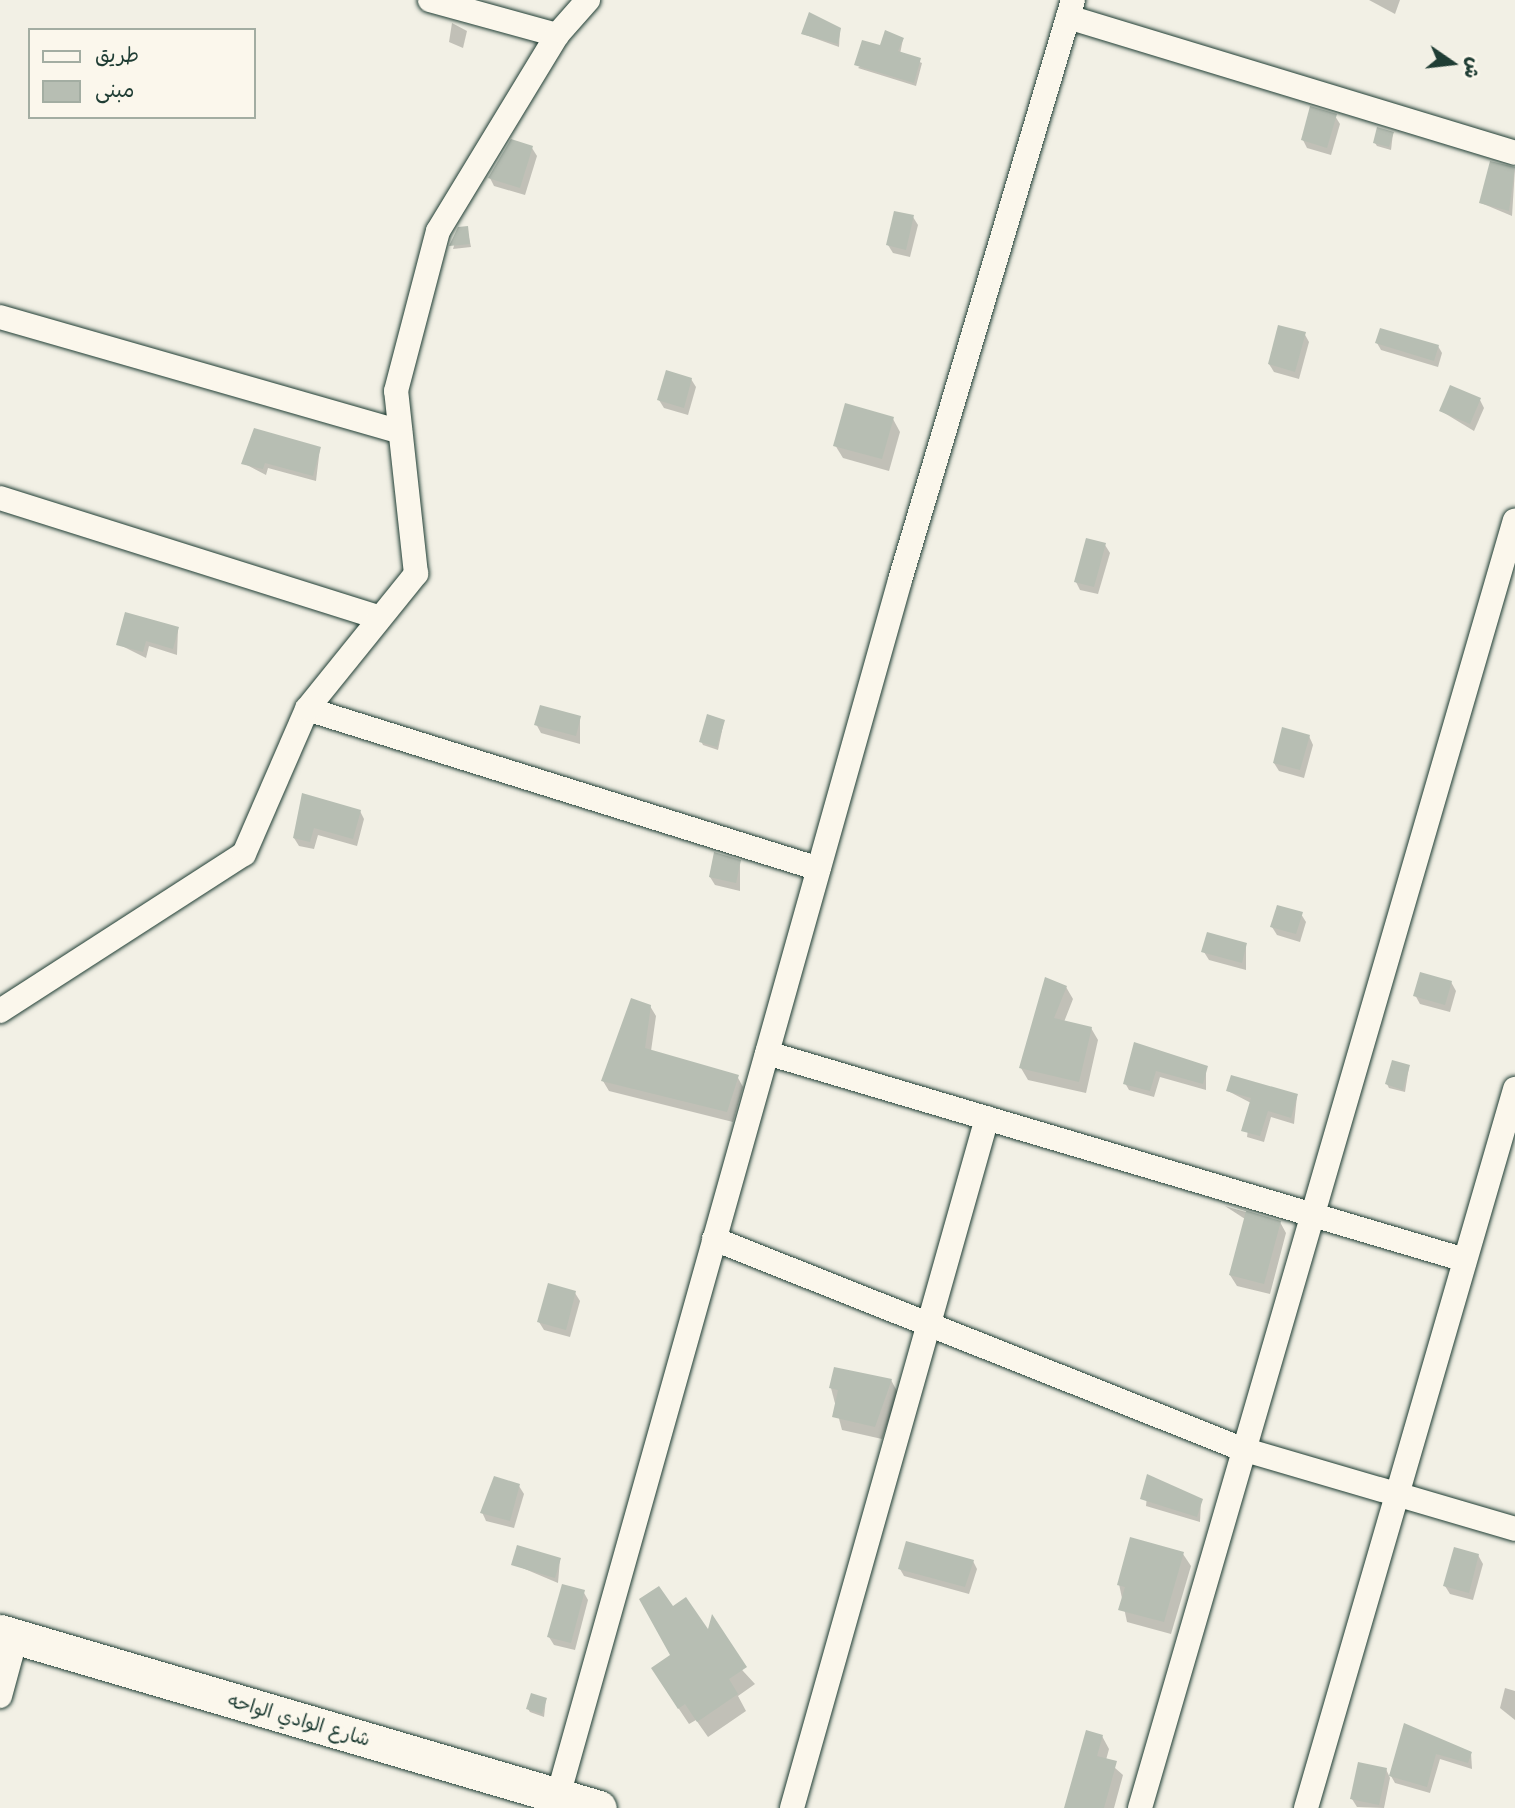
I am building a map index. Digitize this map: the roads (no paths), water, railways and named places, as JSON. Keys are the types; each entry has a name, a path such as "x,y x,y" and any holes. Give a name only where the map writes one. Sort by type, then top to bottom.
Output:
{"main road":[{"name":"شارع الوادي الواحه","path":"8,1635 599,1808"}],"street":[{"path":"430,0 557,35"},
{"path":"0,1011 244,854 307,709 416,574 396,391 438,230 557,35 588,0"},
{"path":"558,1796 818,869 1071,9 1515,153"},
{"path":"0,317 400,432"},
{"path":"0,498 380,618"},
{"path":"1140,1808 1242,1449 1515,520"},
{"path":"307,709 818,869"},
{"path":"767,1053 1465,1261"},
{"path":"1306,1808 1515,1090"},
{"path":"792,1808 987,1118"},
{"path":"714,1239 1242,1449 1515,1529"},
{"path":"0,1696 8,1635"}]}
